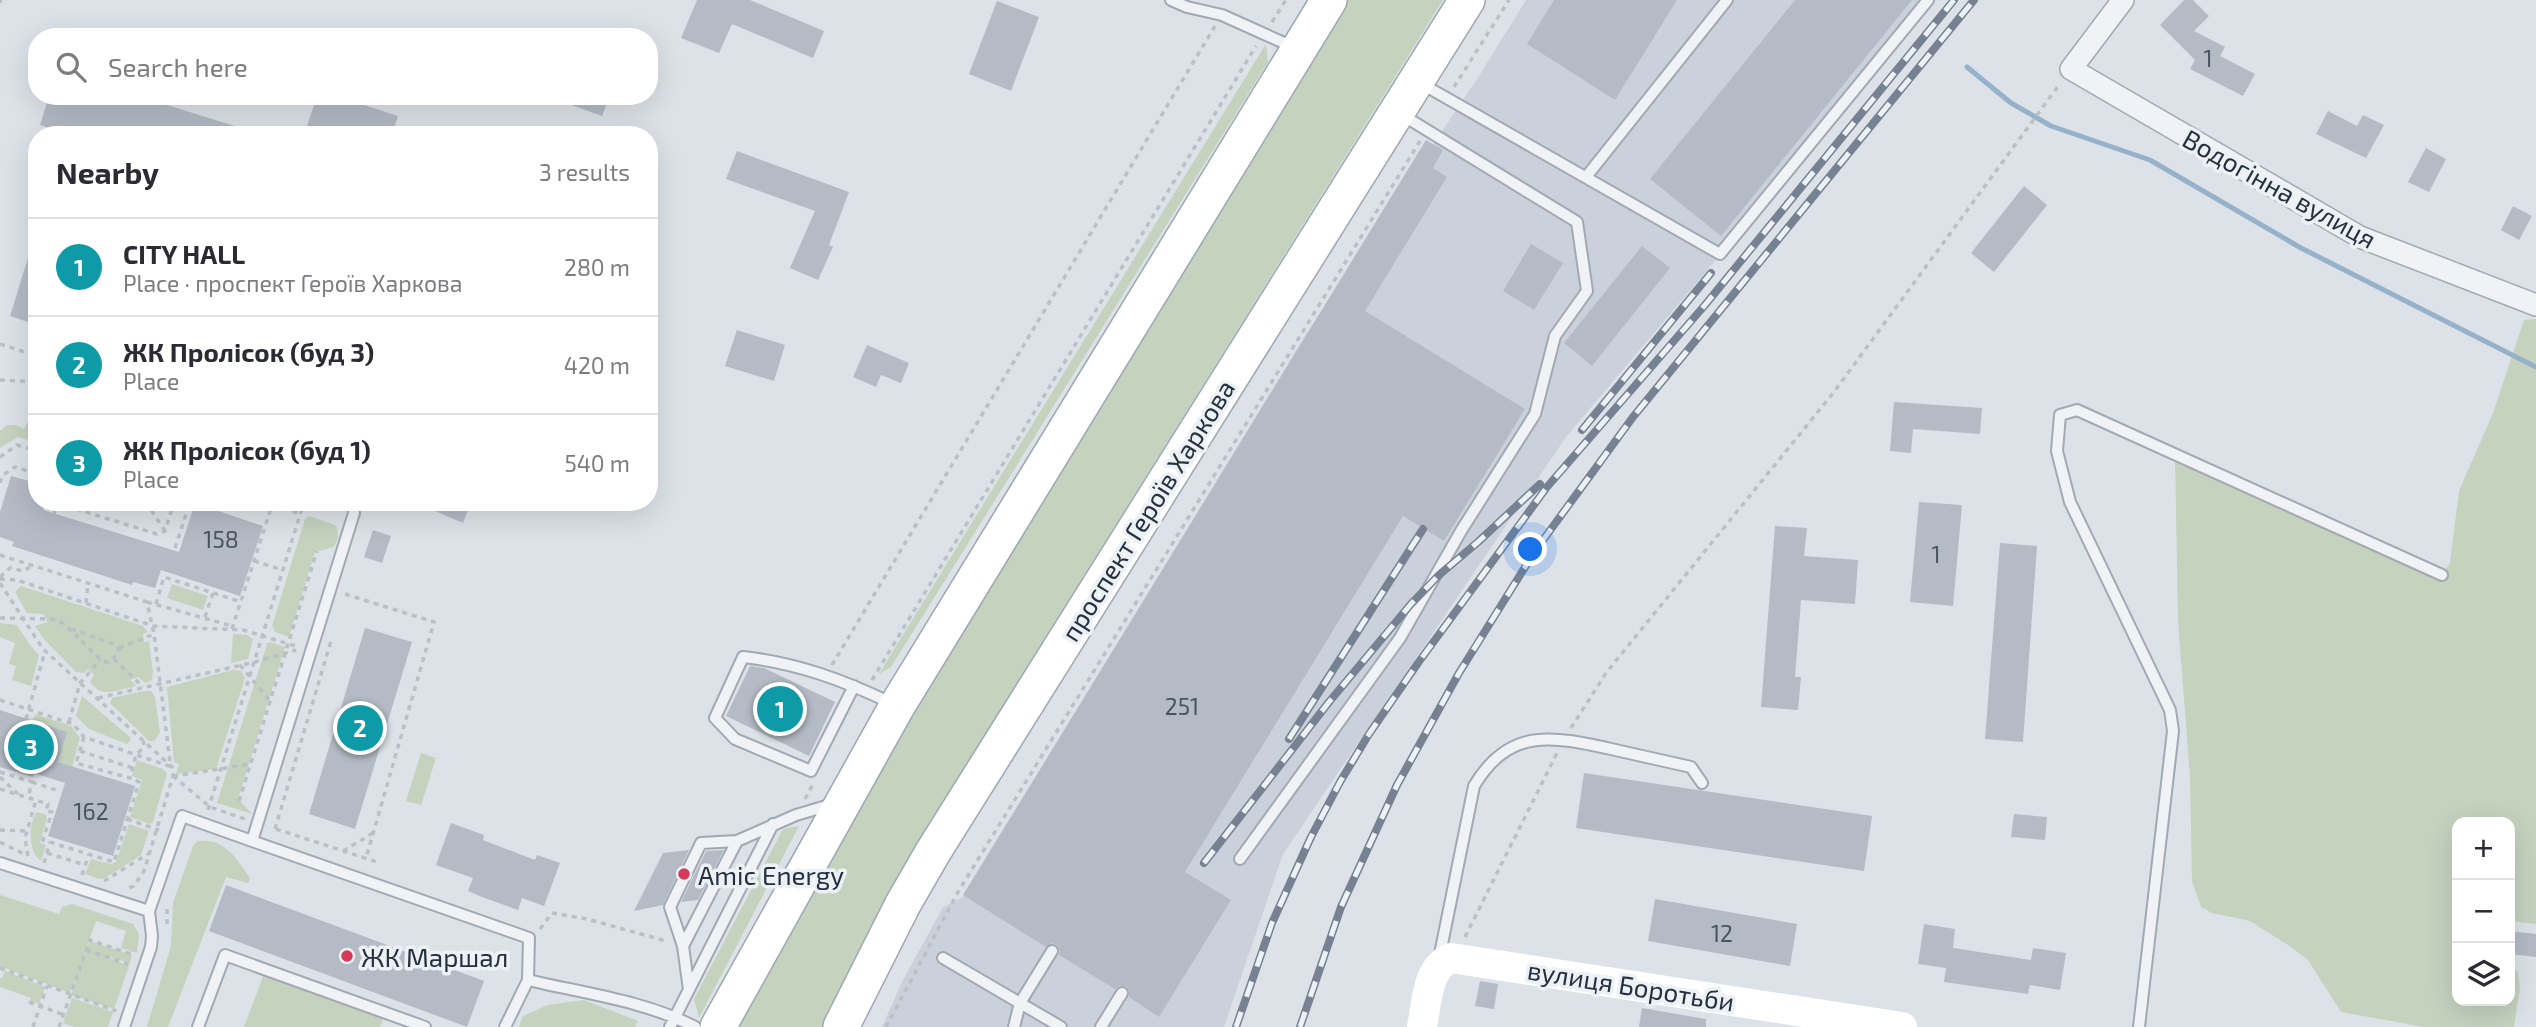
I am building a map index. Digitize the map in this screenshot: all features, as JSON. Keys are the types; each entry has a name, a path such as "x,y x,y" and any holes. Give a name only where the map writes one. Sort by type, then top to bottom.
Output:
{"main road":[{"path":"718,1027 897,706 1329,0"},
{"name":"проспект Героїв Харкова","path":"841,1027 903,904 933,852 1467,0"}],"street":[{"name":"Водогінна вулиця","path":"2123,0 2071,69 2360,237 2536,305"},
{"path":"1422,1027 1432,977 1447,963"},
{"name":"вулиця Боротьби","path":"1447,963 1902,1027"}],"lane":[{"path":"1171,0 1187,7 1222,15 1298,50"},
{"path":"1586,177 1727,0"},
{"path":"1416,81 1720,254 1928,0"},
{"path":"1240,859 1400,638 1461,531 1535,414 1555,335 1587,291 1577,222 1397,112"},
{"path":"2139,1027 2173,731 2170,710 2070,502 2056,451 2060,415 2077,410 2442,575"},
{"path":"252,841 354,513"},
{"path":"853,686 811,771 735,739 715,718 743,657 778,661 826,674 865,691 897,706"},
{"path":"1447,963 1474,786 1487,765 1508,750 1534,740 1565,739 1691,767 1702,783"},
{"path":"689,990 683,946 670,906 701,843 737,841 773,824 843,801"},
{"path":"124,1027 150,947 152,936 149,911 182,816 529,938 528,980 505,1027"},
{"path":"673,1022 773,824"},
{"path":"683,946 737,841"},
{"path":"0,863 149,911"},
{"path":"1014,1027 1020,1003 1052,951"},
{"path":"198,1027 225,954 425,1027"},
{"path":"943,958 1061,1027"},
{"path":"528,980 695,1027"},
{"path":"1101,1027 1122,993"}],"path":[{"path":"865,691 1286,0"},
{"path":"1446,99 1509,0"},
{"path":"826,674 1222,15"},
{"path":"1447,963 1466,934 1565,739 1606,673 1834,392 2044,102"},
{"path":"886,1027 958,892 1426,130"},
{"path":"0,344 28,353"},
{"path":"0,380 28,382"},
{"path":"0,457 17,445 28,448"},
{"path":"0,483 3,475 15,467 28,471"},
{"path":"82,511 157,534 165,531"},
{"path":"152,511 165,531"},
{"path":"165,531 171,511"},
{"path":"176,548 187,511"},
{"path":"232,628 270,511"},
{"path":"291,511 301,514"},
{"path":"201,823 222,769 302,511"},
{"path":"239,801 317,551"},
{"path":"0,555 232,628"},
{"path":"254,561 283,570"},
{"path":"0,580 10,568 24,571 33,565"},
{"path":"156,604 164,577 241,602"},
{"path":"0,580 17,580 153,626 243,629 302,648 255,662 97,698"},
{"path":"0,580 36,641 171,766"},
{"path":"86,603 88,583"},
{"path":"348,584 345,594 434,622 366,858"},
{"path":"205,618 213,593"},
{"path":"147,602 153,626 173,776"},
{"path":"0,618 52,620 119,648"},
{"path":"69,628 100,660 108,662 114,659 119,648 154,634"},
{"path":"275,829 334,634"},
{"path":"88,648 91,638 97,637"},
{"path":"26,719 46,651"},
{"path":"114,659 143,688"},
{"path":"69,722 80,683 100,660"},
{"path":"240,665 271,703"},
{"path":"0,701 69,722 84,737 171,766"},
{"path":"0,789 48,804 46,811 52,813 43,840 114,862 139,782 76,763 84,737"},
{"path":"130,778 136,755 143,748 144,739"},
{"path":"80,751 132,768"},
{"path":"121,889 128,889 140,880 177,763"},
{"path":"173,776 252,764"},
{"path":"0,775 59,791"},
{"path":"0,775 20,795"},
{"path":"28,798 33,782"},
{"path":"28,856 25,848 27,831 36,800"},
{"path":"127,819 157,829"},
{"path":"0,830 27,831"},
{"path":"343,851 373,833"},
{"path":"0,842 43,865 50,842"},
{"path":"47,853 85,865"},
{"path":"111,886 101,883 150,853"},
{"path":"89,854 81,877 91,880"},
{"path":"167,906 167,927"},
{"path":"540,929 552,913 587,919 683,946"},
{"path":"59,1027 90,940 134,955"},
{"path":"86,950 131,965"},
{"path":"0,968 116,1011"},
{"path":"33,1027 47,986"},
{"path":"29,1002 64,1015"}],"shaded area":[{"path":"1526,0 1936,0 1566,437 1283,854 1224,1027 882,1027 902,982 943,907 962,898 1306,334 1479,76"}],"green space":[{"path":"1346,0 1443,0 914,848 822,1027 736,1027 845,818"},
{"path":"1266,44 1268,62 891,667 879,674"},
{"path":"2536,319 2536,924 2515,922 2515,817 2452,817 2452,1006 2515,1006 2515,970 2518,971 2520,988 2514,1027 2424,1027 2341,1012 2308,960 2250,921 2212,913 2201,907 2192,881 2190,776 2178,620 2175,455 2442,575 2450,563 2459,491 2493,413 2524,320"},
{"path":"28,421 28,440 18,437 0,448 0,431 7,425 24,429"},
{"path":"309,516 337,527 338,538 334,547 315,552 289,637 275,632 272,626 305,519"},
{"path":"172,584 208,596 203,610 167,598"},
{"path":"21,586 143,626 148,632 143,634 144,642 149,641 152,680 146,683 138,677 130,680 136,685 133,687 109,692 99,690 90,682 94,675 88,669 84,673 76,672 43,638 35,626 48,622 43,614 27,613 15,592"},
{"path":"0,623 17,625 39,655 31,686 12,680 16,666 9,664 15,643 0,637"},
{"path":"233,634 247,635 253,639 248,659 231,663"},
{"path":"267,643 285,647 238,799 252,814 217,803"},
{"path":"233,670 241,671 245,678 216,769 176,774 179,764 174,762 167,687"},
{"path":"151,691 155,697 160,733 154,741 149,741 110,703 112,698"},
{"path":"82,696 131,738 127,744 89,729 76,716"},
{"path":"36,714 71,726 80,738 72,767 58,762 32,721"},
{"path":"421,753 436,758 421,805 406,801"},
{"path":"137,760 167,773 153,822 150,824 130,817 142,780 132,776"},
{"path":"37,812 47,818 40,843 46,845 41,861 34,851 31,838 32,823"},
{"path":"129,824 149,831 141,855 105,878 99,879 85,874 91,859 111,864 116,862"},
{"path":"799,826 699,1018 694,999 783,829"},
{"path":"198,841 223,846 250,878 248,883 226,877 168,1027 147,1027 171,946 173,903 193,846"},
{"path":"0,895 59,914 62,907 72,904 133,924 139,934 137,953 121,948 126,931 96,921 86,949 90,941 132,955 130,963 105,956 129,966 114,1009 71,995 77,975 70,993 0,966"},
{"path":"5,971 45,987 39,1004 30,1001 31,998 0,987 0,978"},
{"path":"264,974 383,1019 380,1027 244,1027"},
{"path":"72,998 113,1012 108,1027 75,1027 63,1023"},
{"path":"584,1000 638,1021 635,1027 519,1027 523,1016 548,1005"}],"building":[{"path":"697,0 750,0 824,31 813,58 732,24 719,53 681,38"},
{"path":"1554,0 1677,0 1615,100 1527,44"},
{"path":"1795,0 1912,0 1721,236 1650,179"},
{"path":"2184,0 2193,0 2209,16 2194,31 2225,47 2220,56 2255,74 2243,96 2190,69 2195,60 2160,25"},
{"path":"997,1 1039,17 1011,91 969,74"},
{"path":"46,105 167,105 235,126 43,126 40,125"},
{"path":"314,105 364,105 398,116 395,126 307,126"},
{"path":"571,105 606,105 602,116"},
{"path":"2328,111 2357,126 2363,115 2384,125 2366,158 2316,134"},
{"path":"1426,140 1443,150 1433,168 1447,177 1365,311 1525,409 1444,541 1403,516 1185,872 1231,900 1159,1017 1129,997 1126,986 1115,989 1059,955 1057,945 1052,943 1046,947 963,895"},
{"path":"2426,148 2446,159 2429,192 2408,182"},
{"path":"737,151 849,192 829,245 833,247 818,280 790,268 815,211 726,179"},
{"path":"2024,186 2047,205 1994,272 1971,253"},
{"path":"2513,206 2532,216 2519,240 2501,230"},
{"path":"1531,244 1563,263 1534,310 1503,291"},
{"path":"1642,246 1670,268 1592,366 1564,343"},
{"path":"28,258 28,322 10,316"},
{"path":"737,330 785,345 774,381 725,366"},
{"path":"867,345 909,363 901,383 881,375 876,387 853,377"},
{"path":"1894,402 1982,408 1980,434 1913,429 1911,453 1890,451"},
{"path":"11,476 28,481 28,511 46,511 179,552 192,511 219,511 263,526 240,596 161,570 155,588 133,582 132,585 12,546 14,542 0,537 0,512"},
{"path":"1919,502 1962,505 1953,606 1910,602"},
{"path":"435,511 468,511 463,523"},
{"path":"1775,526 1807,528 1804,556 1858,560 1855,604 1801,600 1795,677 1801,677 1798,710 1761,707"},
{"path":"373,530 391,536 382,563 364,557"},
{"path":"2000,543 2037,546 2023,742 1985,739"},
{"path":"365,628 412,642 355,829 309,814"},
{"path":"750,666 764,668 835,702 809,756 726,716"},
{"path":"0,710 67,732 58,762 135,786 113,856 48,836 65,783 34,773 33,777 0,767"},
{"path":"1584,773 1872,816 1864,871 1576,828"},
{"path":"2014,814 2047,817 2045,840 2011,837"},
{"path":"451,823 484,835 483,840 535,860 537,855 560,863 544,906 522,898 518,910 482,897 468,891 473,878 436,865"},
{"path":"689,850 663,905 634,911 663,853"},
{"path":"724,850 698,900 681,902 706,851"},
{"name":"ЖК Маршал","path":"226,885 484,981 467,1027 209,931"},
{"path":"1655,899 1797,924 1790,966 1648,941"},
{"path":"1924,924 1955,929 1953,948 2031,960 2033,948 2066,953 2060,990 2030,985 2028,994 1944,982 1946,968 1918,964"},
{"path":"2515,932 2536,934 2536,957 2515,955"},
{"path":"1480,981 1498,984 1494,1009 1475,1006"},
{"path":"1642,1008 1706,1019 1706,1027 1639,1027"}],"waterway":[{"path":"1967,67 2011,103 2051,126 2150,160 2301,248 2536,367"}],"railway":[{"path":"1236,1027 1272,923 1311,837 1369,734 1418,663 1547,487 1705,305 1954,0"},
{"path":"1300,1027 1341,907 1397,785 1459,673 1535,551 1633,417 1974,0"},
{"path":"1582,430 1711,273"},
{"path":"1204,863 1329,702 1411,604 1439,575 1540,484"},
{"path":"1289,739 1423,529"}],"place":[{"name":"CITY HALL","path":"780,709"},
{"name":"ЖК Пролісок (буд 3)","path":"360,728"},
{"name":"ЖК Пролісок (буд 1)","path":"31,747"},
{"name":"Amic Energy","path":"684,874"},
{"name":"ЖК Маршал","path":"347,956"}]}
